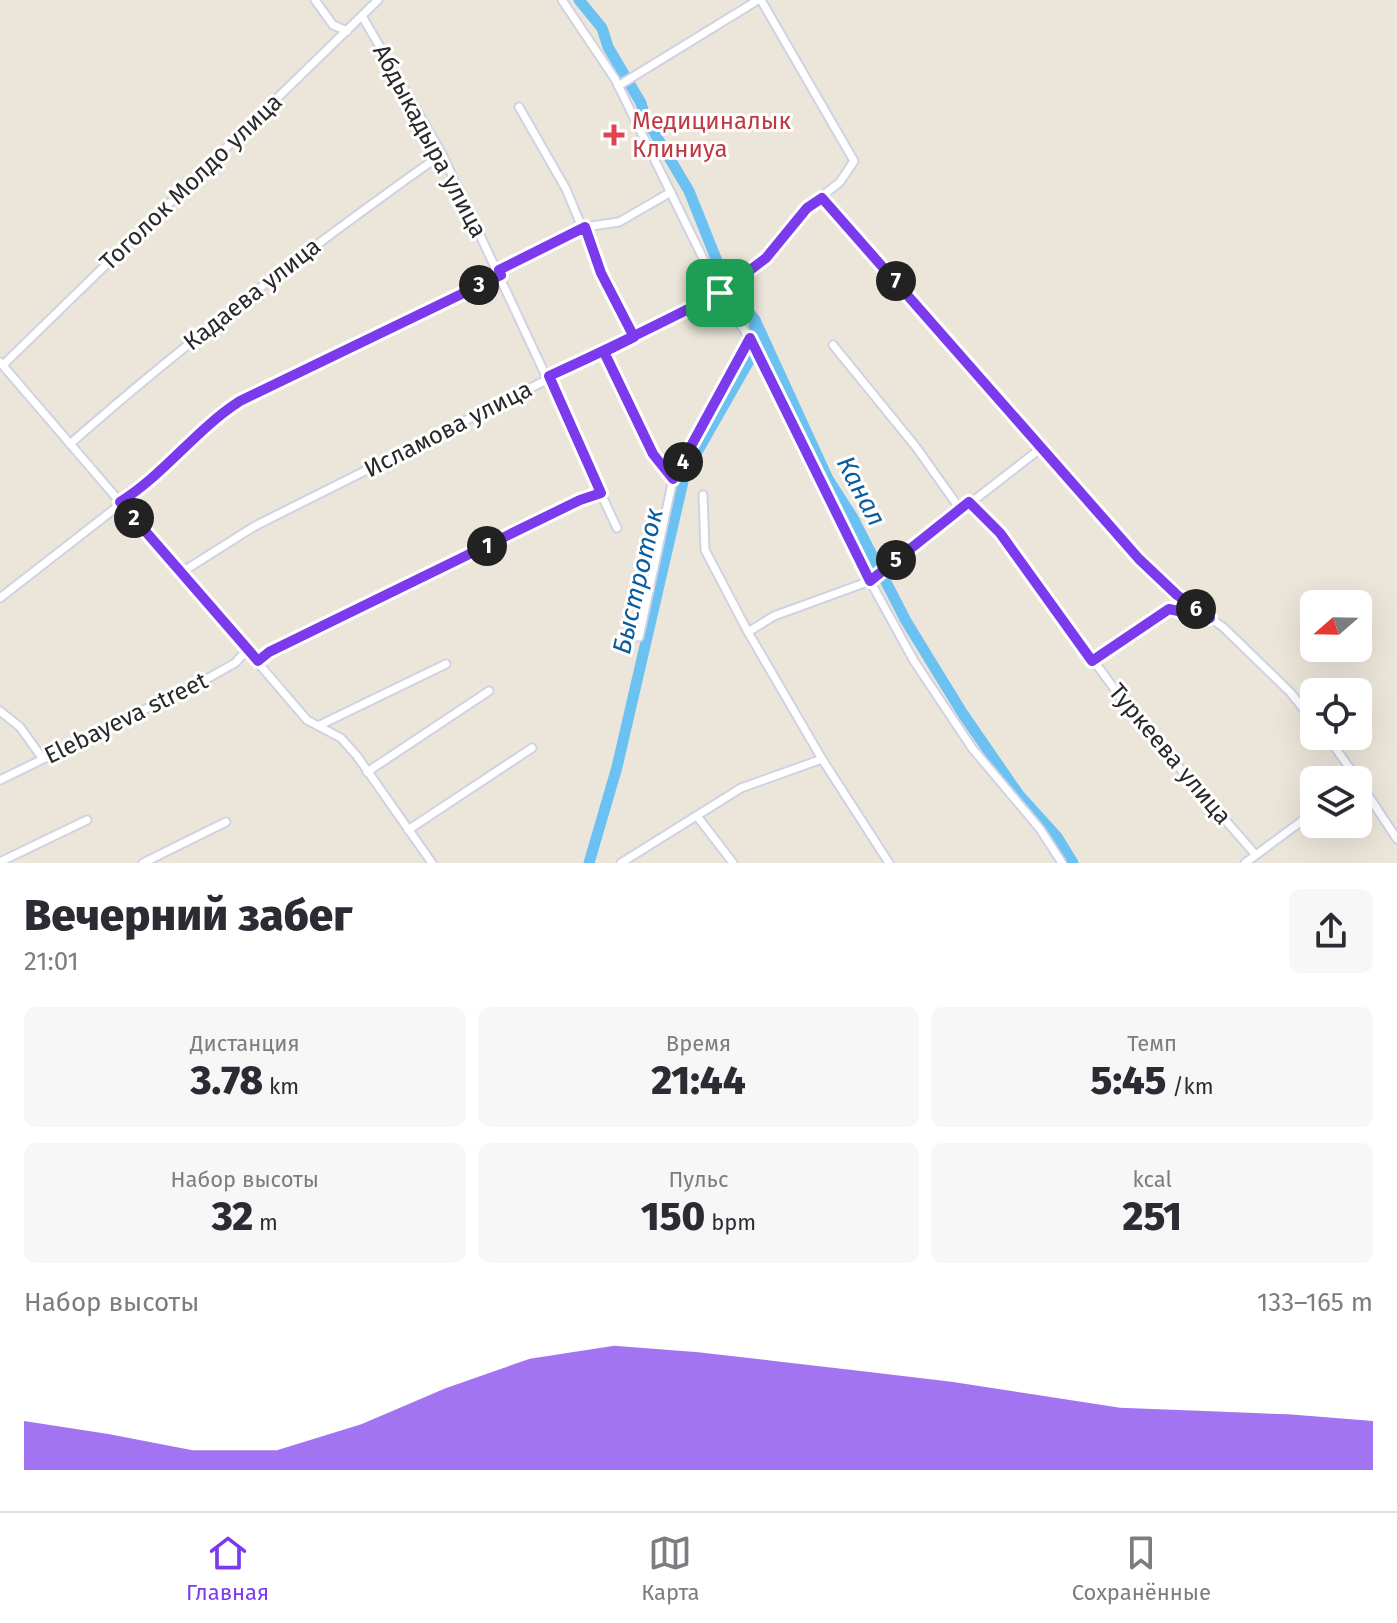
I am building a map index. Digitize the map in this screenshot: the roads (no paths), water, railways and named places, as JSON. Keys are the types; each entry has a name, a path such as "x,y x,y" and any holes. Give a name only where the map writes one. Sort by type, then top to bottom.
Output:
{"street":[{"path":"315,0 333,25 347,31"},
{"name":"Тоголок Молдо улица","path":"2,363 378,0"},
{"path":"562,0 618,86 720,293 750,338 870,581 914,661 972,748 1040,829 1062,863"},
{"path":"618,86 760,0"},
{"name":"Исламова улица","path":"182,572 255,526 720,293 766,258 807,208 840,182 854,161 760,0"},
{"name":"Абдыкадыра улица","path":"362,16 442,154 549,376 617,528"},
{"path":"519,107 585,227 601,273 634,337"},
{"name":"Кадаева улица","path":"70,444 119,398 187,344 331,232 442,154"},
{"path":"0,598 140,489 210,422 240,401 585,227 619,222 671,192"},
{"path":"822,198 1139,559 1177,595 1210,618 1300,704"},
{"path":"639,637 673,479 750,338"},
{"path":"833,345 916,447 960,509"},
{"path":"604,352 653,454 673,479"},
{"path":"2,363 307,720 341,738 432,863"},
{"path":"748,632 774,616 870,581 1040,449"},
{"path":"258,661 269,652 580,500 601,493"},
{"path":"703,495 705,550 748,632 822,759 889,863"},
{"name":"Туркеева улица","path":"969,502 1000,533 1135,717 1255,854"},
{"path":"1092,661 1169,609 1210,618"},
{"name":"Elebayeva street","path":"0,780 203,681 235,663 248,649"},
{"path":"320,725 446,664"},
{"path":"367,772 489,691"},
{"path":"0,711 20,727 43,759"},
{"path":"408,830 532,748"},
{"path":"621,863 741,788 822,759"},
{"path":"1372,802 1397,839"},
{"path":"697,816 733,863"},
{"path":"0,862 87,820"},
{"path":"143,863 226,822"},
{"path":"1245,863 1300,822"}],"waterway":[{"name":"Канал","path":"579,0 602,28 608,47 641,103 645,117 689,191 725,281 755,320 828,479 853,518 906,621 963,714 1019,795 1057,837 1073,863"},
{"name":"Быстроток","path":"589,863 617,767 685,473 750,359 755,320"}],"place":[{"name":"Медициналык Клиниуа","path":"614,135"}]}
